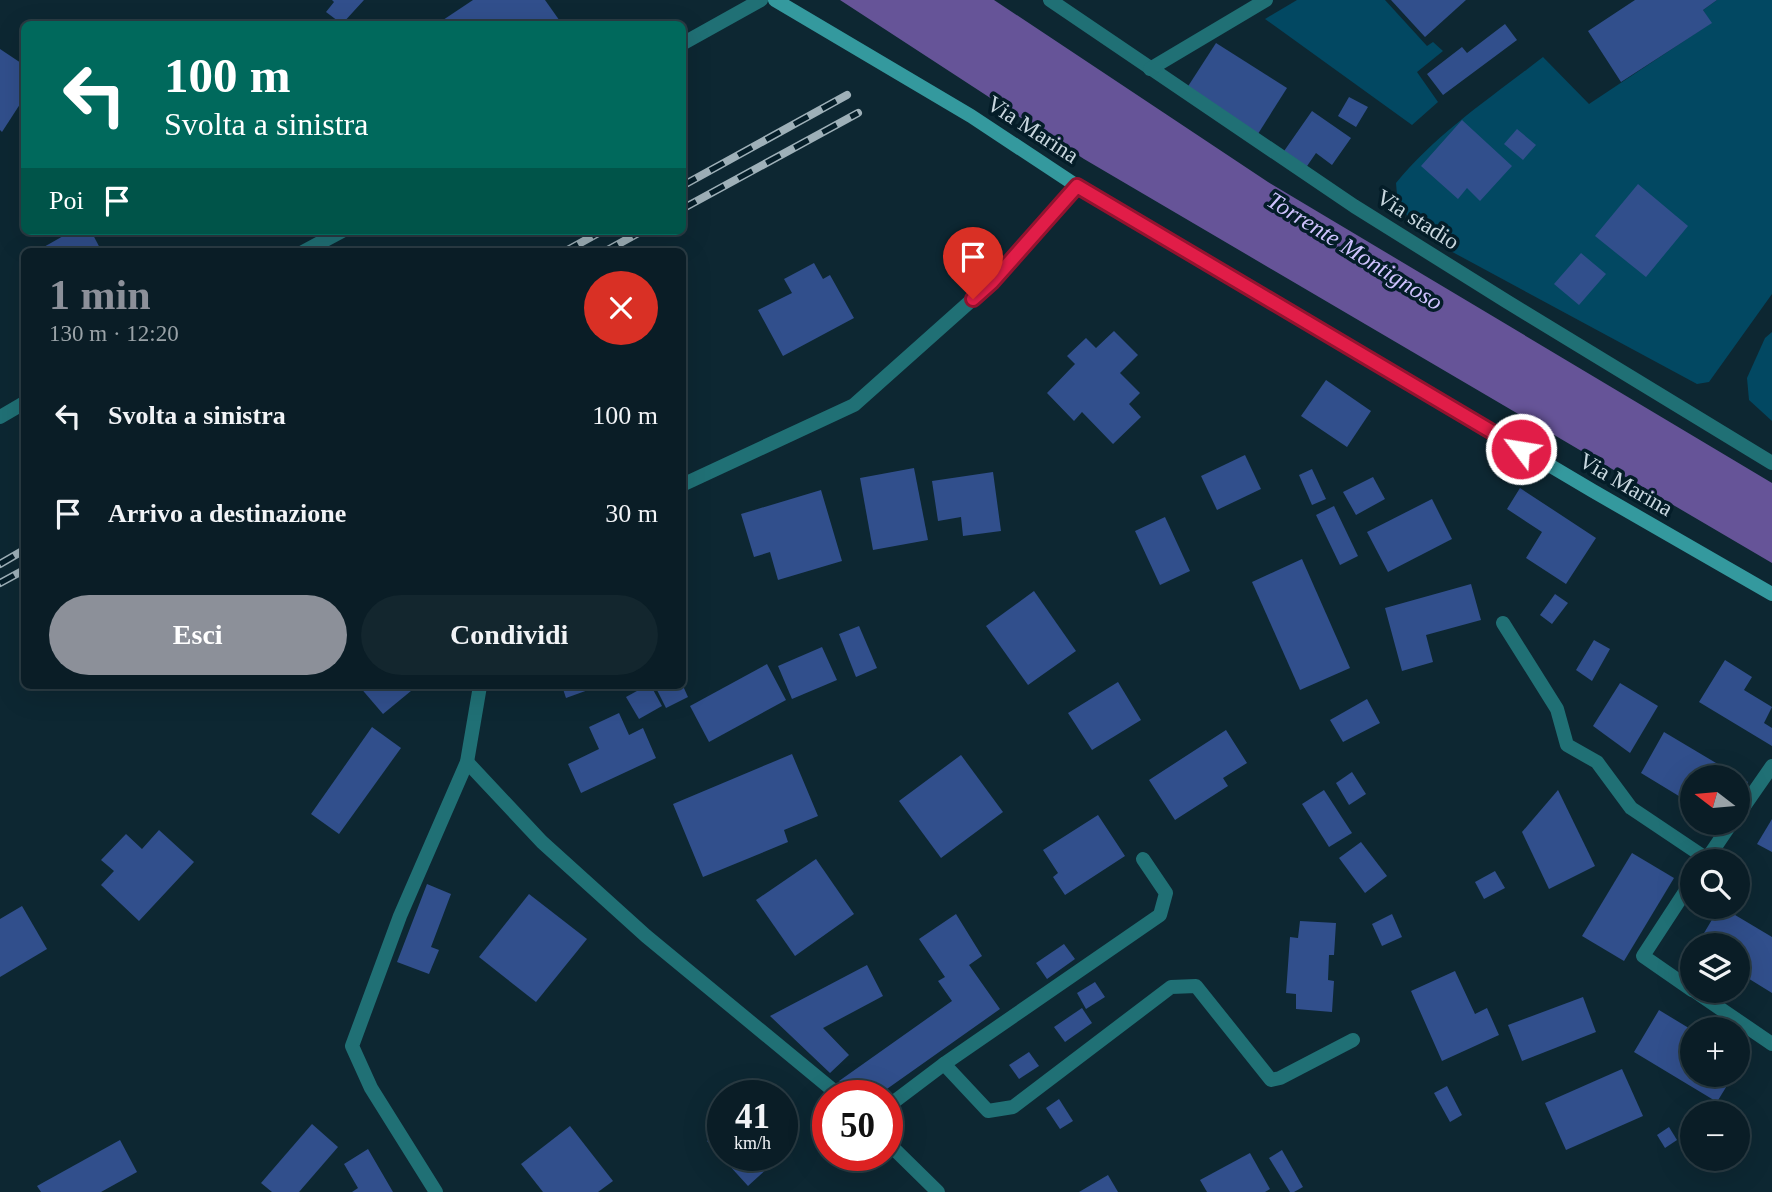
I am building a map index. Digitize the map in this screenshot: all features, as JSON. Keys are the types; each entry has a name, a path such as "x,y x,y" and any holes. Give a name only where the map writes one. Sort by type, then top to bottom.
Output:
{"main road":[{"name":"Via Marina","path":"775,0 971,116 1077,186 1592,491 1772,594"}],"street":[{"path":"686,42 761,0"},
{"name":"Via stadio","path":"1050,0 1354,206 1772,463"},
{"path":"1150,69 1266,0"},
{"path":"686,483 854,405 992,282 1077,186"},
{"path":"310,248 335,235"},
{"path":"0,416 21,405"},
{"path":"1503,623 1557,709 1567,745 1597,762 1631,808 1690,849"},
{"path":"436,1192 371,1088 352,1046 400,916 467,761 479,689"},
{"path":"467,761 542,842 646,936 821,1080"},
{"path":"1750,798 1772,766"},
{"path":"903,1095 1160,915 1166,893 1143,859"},
{"path":"1680,899 1643,956 1680,981"},
{"path":"944,1064 988,1111 1013,1107 1171,987 1196,986 1271,1080 1280,1078 1353,1040"},
{"path":"1712,1003 1772,1044"},
{"path":"903,1158 937,1192"}],"shaded area":[{"path":"1297,0 1385,0 1427,46 1433,42 1443,51 1417,72 1438,102 1412,125 1265,19"},
{"path":"1717,0 1772,0 1772,294 1709,382 1697,384 1445,248 1398,207 1396,183 1447,132 1543,57 1589,104 1711,23 1703,10"},
{"path":"1772,332 1772,421 1749,400 1747,378 1765,338"}],"water":[{"name":"Torrente Montignoso","path":"840,0 994,0 1268,182 1772,483 1772,563 1084,159"}],"building":[{"path":"332,0 364,0 345,21 338,21 326,12 334,2"},
{"path":"473,0 545,0 560,21 442,21"},
{"path":"1391,0 1466,0 1425,37"},
{"path":"1635,0 1717,0 1703,10 1712,23 1621,82 1588,31"},
{"path":"1505,24 1517,40 1443,95 1427,74 1462,47 1467,53"},
{"path":"1216,43 1287,88 1256,137 1185,91"},
{"path":"0,49 21,63 21,103 2,132"},
{"path":"1349,97 1368,107 1356,127 1338,116"},
{"path":"1312,111 1351,138 1332,165 1316,153 1305,169 1282,154"},
{"path":"1462,120 1512,166 1480,201 1467,188 1458,199 1421,166"},
{"path":"1517,129 1536,145 1523,160 1504,144"},
{"path":"1638,184 1688,226 1646,277 1595,236"},
{"path":"65,235 93,235 100,248 42,248"},
{"path":"1581,253 1606,274 1579,305 1554,284"},
{"path":"814,263 823,279 830,275 854,318 783,356 758,310 792,293 784,279"},
{"path":"1114,331 1138,355 1120,373 1140,393 1129,404 1141,417 1113,444 1082,412 1074,421 1047,393 1075,364 1067,356 1086,338 1096,348"},
{"path":"1326,380 1371,411 1347,447 1301,416"},
{"path":"1245,455 1261,489 1217,510 1201,476"},
{"path":"914,468 928,540 873,550 860,478"},
{"path":"1312,469 1326,499 1312,505 1299,475"},
{"path":"993,472 1001,531 963,536 961,517 938,521 932,481"},
{"path":"1373,477 1385,499 1356,515 1343,492"},
{"path":"1520,488 1596,538 1566,584 1526,558 1542,532 1507,509"},
{"path":"821,490 842,561 778,580 770,552 754,557 741,514"},
{"path":"1432,499 1452,539 1388,572 1367,532"},
{"path":"1334,506 1358,556 1340,565 1316,515"},
{"path":"1165,517 1190,571 1160,585 1135,531"},
{"path":"1302,559 1350,668 1300,690 1252,582"},
{"path":"1471,584 1481,620 1426,635 1433,662 1402,671 1385,608"},
{"path":"1034,591 1076,651 1028,685 986,626"},
{"path":"1555,594 1568,603 1552,624 1540,615"},
{"path":"859,626 877,668 856,677 839,634"},
{"path":"1594,640 1610,649 1592,681 1576,670"},
{"path":"822,647 837,680 792,699 778,666"},
{"path":"1725,660 1752,677 1744,690 1772,707 1764,723 1772,728 1772,746 1699,702"},
{"path":"767,664 786,700 709,742 690,706"},
{"path":"1118,682 1141,720 1092,750 1068,713"},
{"path":"1620,683 1658,706 1630,753 1593,726"},
{"path":"362,689 413,689 383,714"},
{"path":"563,689 591,689 566,698"},
{"path":"641,689 653,689 662,706 639,719 626,697"},
{"path":"656,689 684,689 688,697 666,708"},
{"path":"1367,699 1380,723 1343,742 1330,720"},
{"path":"619,713 629,735 643,728 656,758 581,793 568,764 599,749 589,727"},
{"path":"372,727 401,748 339,834 311,814"},
{"path":"1226,730 1247,763 1223,778 1228,786 1175,820 1149,780"},
{"path":"1664,732 1719,765 1680,765 1680,797 1641,773"},
{"path":"792,754 818,816 784,830 788,842 703,877 673,804"},
{"path":"961,755 1003,812 941,858 899,801"},
{"path":"1352,772 1366,794 1349,805 1336,783"},
{"path":"1324,790 1352,833 1329,847 1302,804"},
{"path":"1558,790 1595,866 1549,889 1522,832"},
{"path":"1098,815 1125,856 1065,895 1053,877 1058,873 1043,850"},
{"path":"1772,819 1772,852 1757,844"},
{"path":"159,830 194,862 139,921 101,885 114,871 101,860 126,834 142,849"},
{"path":"1361,842 1387,876 1365,893 1339,858"},
{"path":"1632,853 1674,878 1624,961 1582,936"},
{"path":"816,859 854,914 795,956 756,900"},
{"path":"1495,871 1505,888 1484,899 1475,882"},
{"path":"427,884 451,894 431,947 439,950 429,974 397,962"},
{"path":"529,894 587,939 536,1002 479,957"},
{"path":"22,906 47,949 0,977 0,919"},
{"path":"956,914 982,956 969,965 1000,1009 900,1080 840,1080 952,1001 938,981 945,977 919,939"},
{"path":"1392,914 1402,937 1382,946 1372,924"},
{"path":"1712,919 1742,919 1772,937 1772,993 1750,979 1750,933 1704,933"},
{"path":"1300,921 1336,923 1334,955 1329,955 1328,980 1334,981 1332,1012 1296,1009 1296,994 1286,993 1290,937 1298,938"},
{"path":"1064,944 1075,959 1047,979 1036,963"},
{"path":"867,965 883,996 823,1028 849,1055 830,1073 770,1016"},
{"path":"1455,971 1475,1014 1487,1008 1499,1035 1442,1061 1411,991"},
{"path":"1095,982 1105,997 1086,1009 1077,993"},
{"path":"1583,997 1596,1032 1522,1061 1508,1025"},
{"path":"1082,1008 1092,1023 1065,1042 1054,1027"},
{"path":"1659,1010 1680,1023 1680,1080 1634,1052"},
{"path":"1029,1052 1039,1066 1019,1079 1009,1065"},
{"path":"1622,1069 1643,1116 1566,1150 1545,1103"},
{"path":"1447,1086 1462,1115 1450,1122 1434,1093"},
{"path":"1692,1087 1726,1087 1715,1101"},
{"path":"1059,1099 1073,1121 1060,1129 1046,1108"},
{"path":"312,1124 338,1147 299,1192 272,1192 261,1183"},
{"path":"570,1126 613,1181 598,1192 543,1192 521,1164"},
{"path":"1669,1127 1677,1140 1665,1148 1657,1135"},
{"path":"120,1140 137,1172 101,1192 41,1192 37,1186"},
{"path":"368,1149 393,1192 352,1192 358,1188 344,1164"},
{"path":"1282,1150 1303,1187 1294,1192 1290,1192 1269,1158"},
{"path":"1250,1153 1270,1189 1265,1192 1207,1192 1200,1180"},
{"path":"734,1171 764,1171 748,1186"},
{"path":"1108,1175 1118,1192 1079,1192"}],"railway":[{"path":"686,184 847,95"},
{"path":"686,207 858,113"},
{"path":"571,248 595,235"},
{"path":"611,248 635,235"},
{"path":"0,564 21,552"},
{"path":"0,583 21,572"}],"route":[{"path":"973,299 992,282 1077,186 1521,449"}]}
